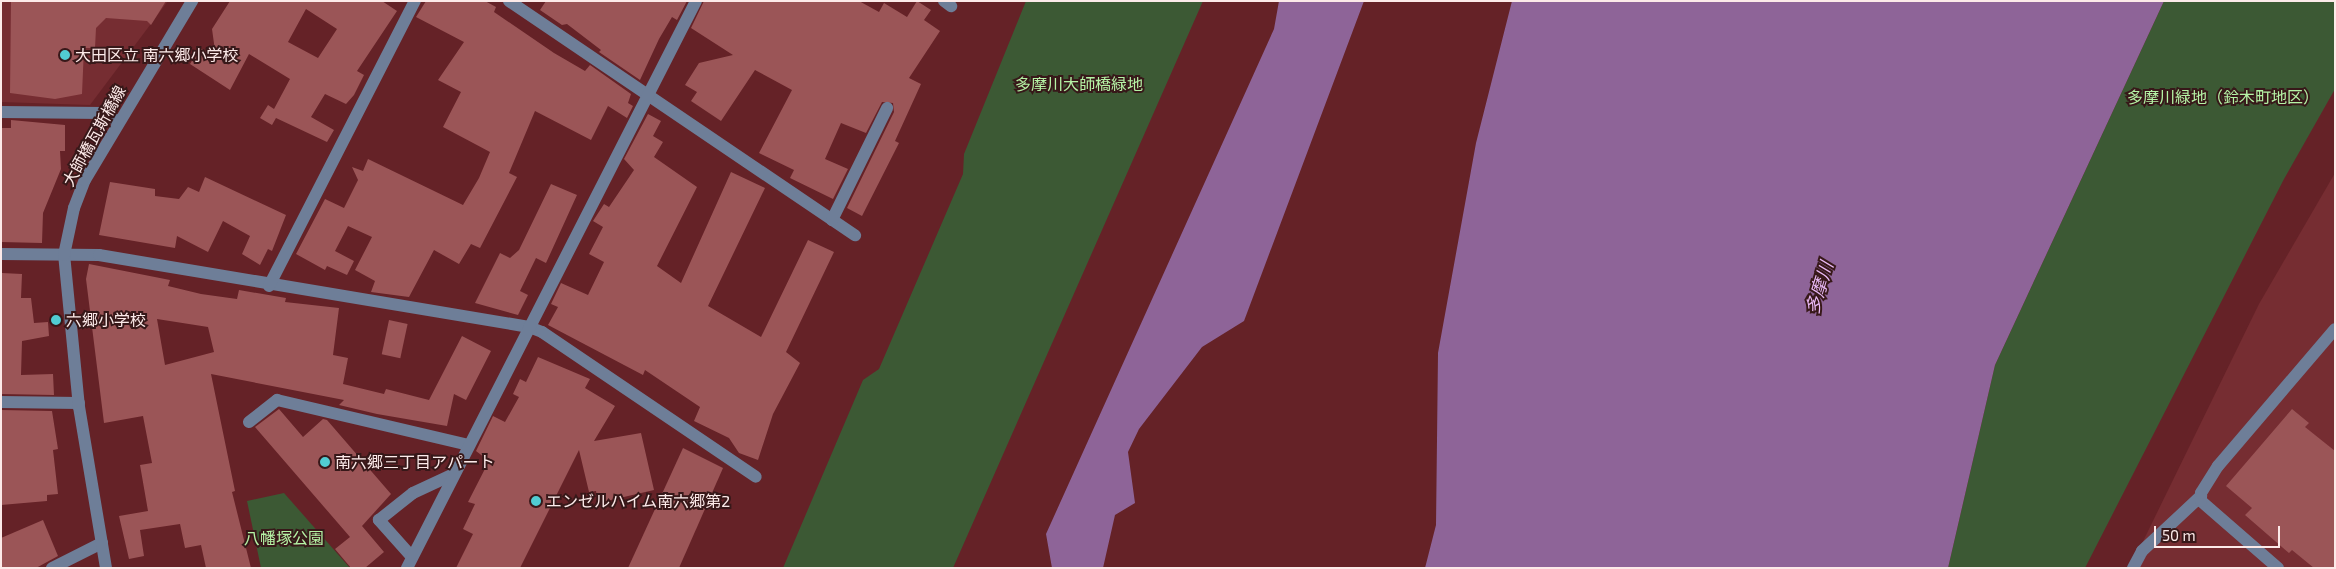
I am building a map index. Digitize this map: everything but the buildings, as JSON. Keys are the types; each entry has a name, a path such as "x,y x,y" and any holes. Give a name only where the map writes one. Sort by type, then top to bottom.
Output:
{"street":[{"name":"大師橋瓦斯橋線","path":"106,568 79,403 64,255 74,208 85,180 192,1"},
{"path":"269,286 415,1"},
{"path":"510,1 854,235"},
{"path":"454,474 413,493 379,520 410,562 528,327 696,1"},
{"path":"832,220 887,108"},
{"path":"1,112 103,113 119,122"},
{"path":"1,254 100,255 269,286 528,327 550,338 756,477"},
{"path":"2133,568 2142,551 2201,496 2218,466 2335,329"},
{"path":"249,422 277,400 470,445"},
{"path":"1,402 79,403"},
{"path":"2201,496 2202,501 2278,568"},
{"path":"52,568 102,543"}],"shaded area":[{"name":"大田区立 南六郷小学校","path":"1,1 168,1 90,105 1,102"},
{"path":"2335,173 2335,568 2130,568 2259,304"}],"green space":[{"name":"多摩川大師橋緑地","path":"1026,1 1203,1 953,568 783,568 863,380 879,369 963,174 964,154"},
{"name":"多摩川緑地（鈴木町地区）","path":"2164,1 2335,1 2335,89 2284,179 2085,568 1948,568 1995,365"},
{"name":"八幡塚公園","path":"284,493 350,568 261,568 247,501"}],"water":[{"path":"1279,1 1364,1 1244,321 1202,347 1139,429 1128,452 1135,503 1115,515 1103,568 1052,568 1046,534 1274,29"},
{"name":"多摩川","path":"1512,1 2164,1 1995,365 1948,568 1425,568 1436,525 1438,353 1476,143"}],"place":[{"name":"大田区立 南六郷小学校","path":"65,55"},
{"name":"六郷小学校","path":"56,320"},
{"name":"南六郷三丁目アパート","path":"325,462"},
{"name":"エンゼルハイム南六郷第2","path":"536,501"}]}
